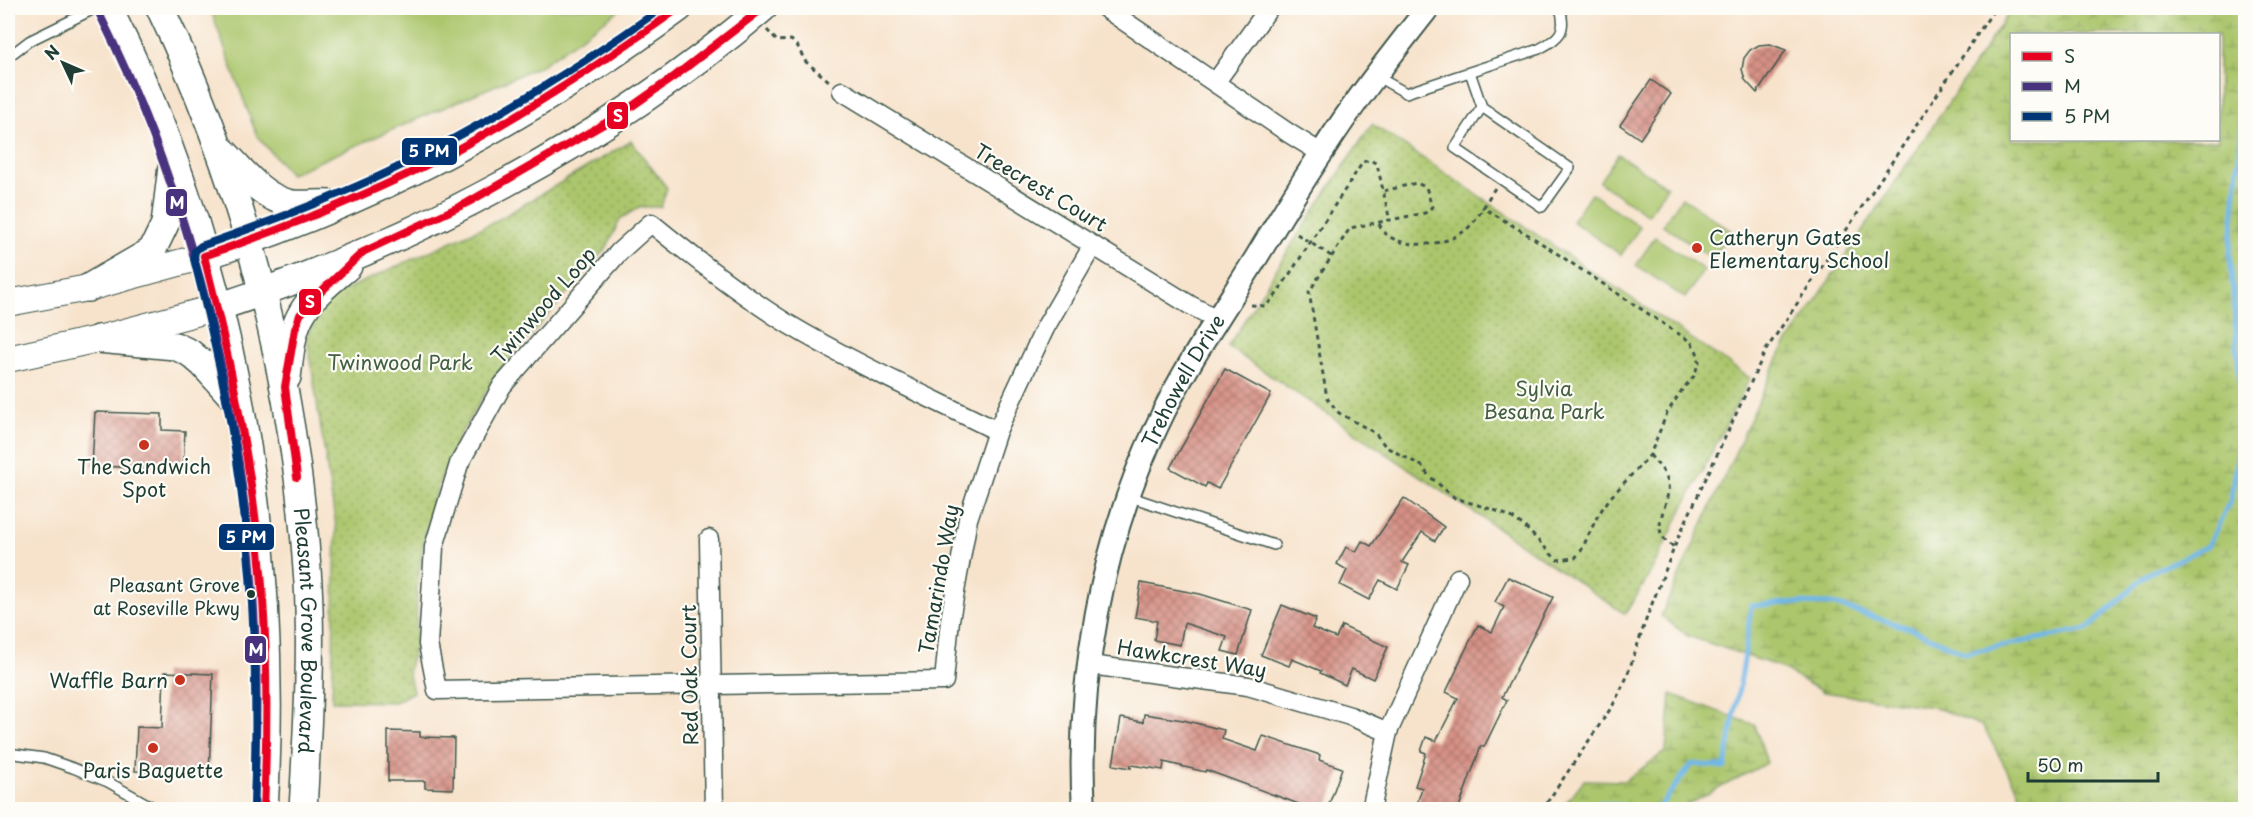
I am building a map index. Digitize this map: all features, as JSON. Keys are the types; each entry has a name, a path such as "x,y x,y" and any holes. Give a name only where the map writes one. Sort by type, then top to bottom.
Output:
{"main road":[{"name":"Pleasant Grove Boulevard","path":"108,8 148,94 173,160 218,307 239,404 249,461 265,625 268,753 264,810"},
{"name":"Pleasant Grove Boulevard","path":"160,8 191,75 219,147 249,241 285,387 295,451 308,585 307,748 303,810"},
{"path":"8,303 88,288 204,256 343,204 441,158 517,116 570,85 679,8"},
{"path":"8,359 98,339 218,307 262,293 363,252 467,203 621,114 758,12"},
{"path":"219,147 261,191 273,198 289,203 343,204"},
{"path":"88,288 152,251 165,224 173,160"},
{"path":"285,387 300,315 310,302 363,252"},
{"path":"98,339 175,346 203,364 239,404"}],"street":[{"path":"1105,8 1321,153"},
{"path":"1215,83 1269,8"},
{"name":"Trehowell Drive","path":"1084,810 1082,785 1085,707 1105,573 1128,496 1157,424 1182,376 1321,153 1428,8"},
{"name":"Treecrest Court","path":"842,91 1190,305 1217,319"},
{"name":"Twinwood Loop","path":"712,684 437,690 428,644 434,547 459,464 502,386 619,252 651,223 707,269 788,324 868,368 997,430"},
{"name":"Tamarindo Way","path":"712,684 944,681 950,620 968,519 997,430 1045,328 1093,245"},
{"name":"Red Oak Court","path":"709,539 714,810"},
{"path":"1371,810 1388,732 1458,578"},
{"name":"Hawkcrest Way","path":"1090,665 1248,686 1350,716 1388,732"}],"lane":[{"path":"8,57 29,41 96,8"},
{"path":"1376,76 1406,93 1539,49 1552,42 1562,31 1563,20 1560,8"},
{"path":"1470,72 1482,107 1570,168 1542,207 1455,148 1482,107"},
{"path":"1128,496 1274,545"},
{"path":"8,753 44,758 73,768 108,782 158,810"}],"path":[{"path":"1542,810 1613,705 1626,679 1648,614 1675,547 1766,350 1995,8"},
{"path":"758,12 777,41 791,40 797,45 805,61 842,91"},
{"path":"1251,305 1265,306 1274,298 1363,162 1370,160 1377,164 1389,221"},
{"path":"1379,224 1387,234 1400,240 1425,244 1459,235 1474,221 1502,178"},
{"path":"1384,191 1416,183 1426,187 1432,207 1425,213 1350,228 1309,292 1327,398 1339,413 1375,433 1386,447 1422,466 1428,475 1455,498 1511,517 1524,526 1557,560 1575,558 1610,498 1650,455 1667,413 1694,376 1699,362 1697,352 1691,342 1535,239 1482,207"},
{"path":"1297,234 1331,256"},
{"path":"1650,455 1667,480 1668,493 1659,528 1665,543 1675,547"}],"green space":[{"path":"210,8 622,8 540,66 290,174 257,136"},
{"path":"2012,8 2245,8 2246,805 2241,809 2028,809 1983,726 1934,707 1823,692 1777,666 1688,636 1661,616 1780,354"},
{"name":"Sylvia Besana Park","path":"1372,124 1750,378 1646,581 1625,614 1228,347 1294,241"},
{"name":"Twinwood Park","path":"631,141 667,188 661,207 639,207 620,219 607,247 497,374 459,436 437,489 423,545 417,588 416,644 408,671 413,692 395,702 332,701 336,527 307,337 314,314 332,296 496,221"},
{"path":"1618,154 1667,187 1648,215 1599,182"},
{"path":"1591,193 1640,227 1621,255 1572,221"},
{"path":"1682,197 1731,231 1712,258 1663,225"},
{"path":"1655,237 1704,270 1685,298 1636,265"},
{"path":"1671,694 1755,725 1767,763 1680,809 1561,809 1584,780 1624,781 1666,751"}],"building":[{"path":"1770,44 1786,50 1757,93 1745,80 1742,69 1744,58 1750,50 1759,45"},
{"path":"1651,80 1671,94 1640,139 1620,125"},
{"path":"1225,369 1271,394 1218,489 1207,483 1205,487 1170,468"},
{"path":"95,412 162,414 162,430 185,431 183,469 92,466"},
{"path":"1404,498 1444,527 1435,541 1422,532 1402,562 1409,565 1397,589 1380,580 1369,600 1340,585 1347,570 1337,564 1346,547 1356,552 1362,541 1371,546"},
{"path":"1508,577 1553,597 1502,697 1507,700 1484,747 1481,746 1458,810 1415,810 1422,788 1415,786 1426,753 1421,751 1426,737 1436,741 1458,698 1446,692 1478,625 1492,632 1504,607 1495,602"},
{"path":"1141,583 1200,594 1252,610 1238,655 1222,651 1227,637 1184,623 1180,645 1154,640 1157,621 1135,617"},
{"path":"1282,605 1316,619 1312,628 1336,638 1342,626 1388,647 1373,679 1352,669 1345,685 1320,673 1321,671 1292,659 1289,666 1261,655"},
{"path":"164,672 213,674 209,774 135,771 137,727 162,728"},
{"path":"1144,714 1224,730 1222,739 1257,751 1263,736 1320,755 1319,760 1342,768 1327,810 1315,810 1206,770 1205,772 1164,762 1163,770 1113,765 1121,718 1143,722"},
{"path":"388,731 420,732 420,737 454,738 453,789 425,788 425,781 388,781"}],"waterway":[{"path":"1657,810 1692,764 1725,767 1744,661 1751,606 1787,603 1832,604 1912,629 1965,653 2088,629 2147,574 2208,546 2231,499 2243,423 2230,253 2246,86"},
{"path":"1591,810 1598,803 1652,810"}],"transit line":[{"path":"254,810 255,671 246,532 232,428 194,259 195,251 201,246 342,193 459,136 528,96 662,8"},
{"name":"S","path":"264,810 266,679 260,557 242,427 204,256 330,209 452,152 568,84 679,8"},
{"name":"S","path":"297,477 285,387 295,329 300,315 310,302 363,252 467,203 621,114 675,76 763,8"},
{"name":"M","path":"99,13 133,86 162,160 209,312 226,390 240,469 255,628 257,696 254,810"}],"place":[{"name":"Catheryn Gates Elementary School","path":"1697,248"},
{"name":"The Sandwich Spot","path":"144,445"},
{"name":"Pleasant Grove at Roseville Pkwy","path":"251,594"},
{"name":"Waffle Barn","path":"180,680"},
{"name":"Paris Baguette","path":"153,748"}]}
